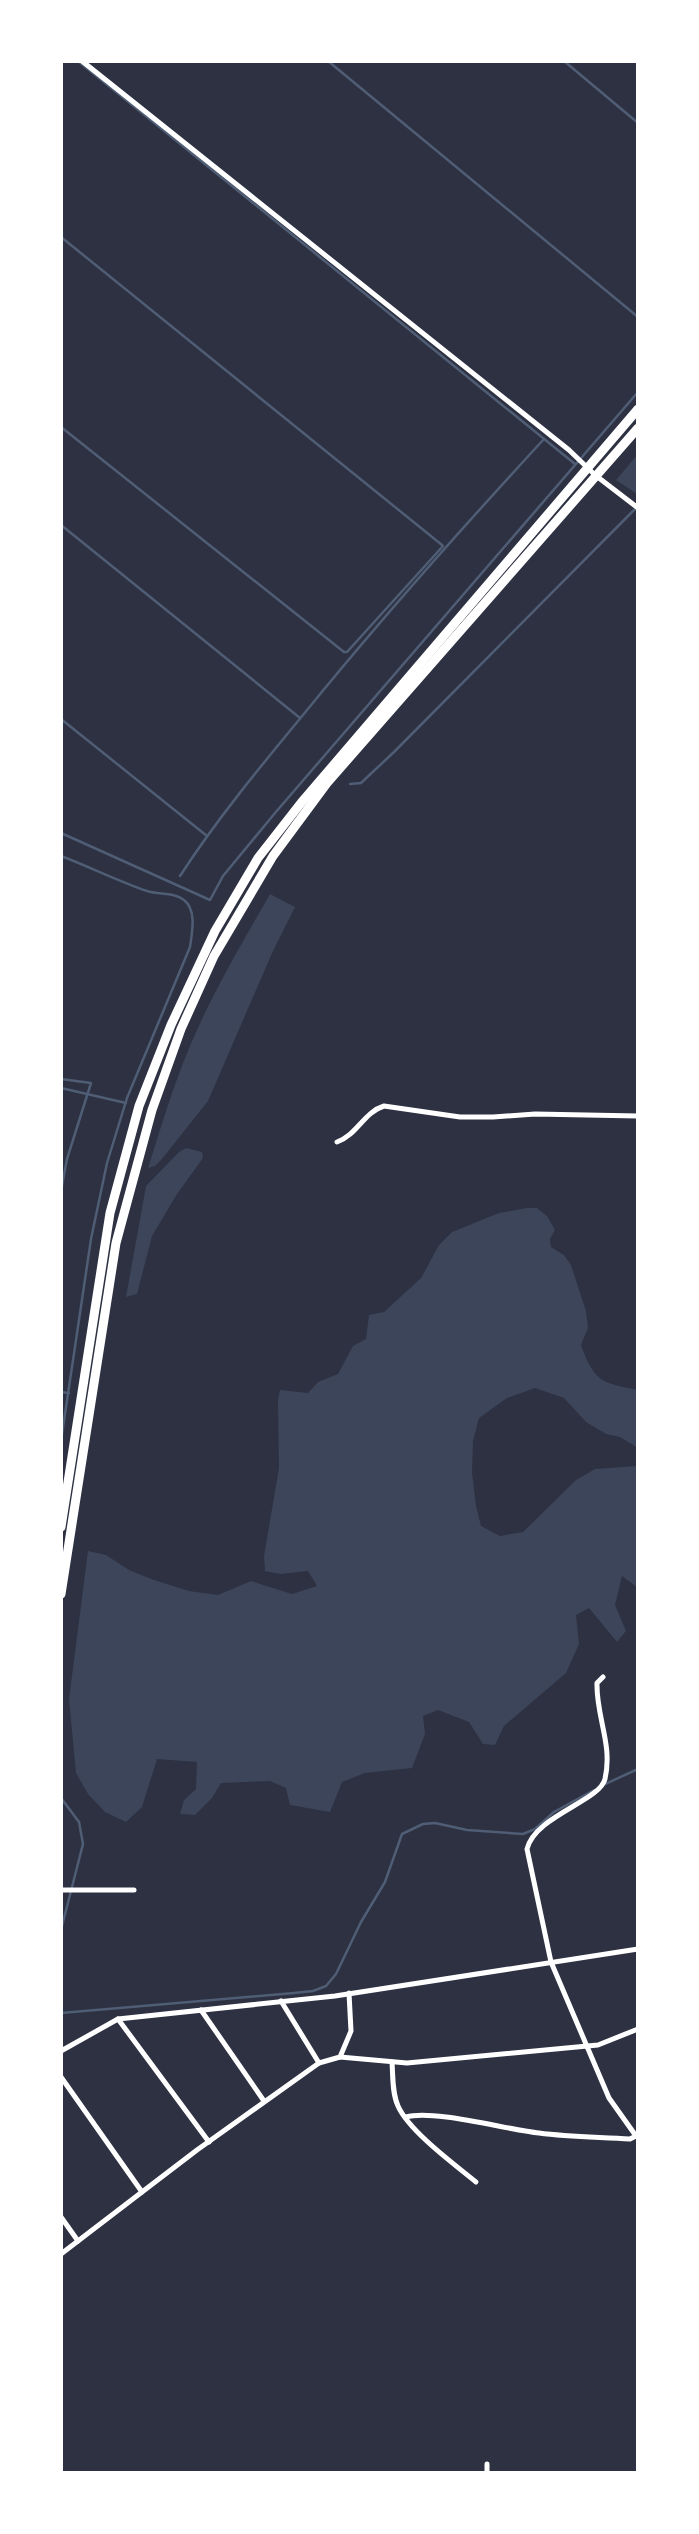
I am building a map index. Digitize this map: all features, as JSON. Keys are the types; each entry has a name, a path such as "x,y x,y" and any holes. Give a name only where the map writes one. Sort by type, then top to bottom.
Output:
{"highway":[{"path":"61,1527 110,1213 139,1106 171,1025 215,931 258,858 301,803 638,409"},
{"path":"61,1594 116,1243 152,1110 181,1029 214,956 273,856 327,783 638,428"}],"street":[{"path":"82,61 638,508"},
{"path":"337,1142 345,1139 376,1108 384,1105 460,1117 535,1114 638,1116"},
{"path":"406,2117 415,2115 577,2137 631,2139 636,2136 609,2098 551,1962 527,1849 530,1840 564,1810 600,1791 605,1780 609,1749 598,1711 597,1695 597,1683 603,1677"},
{"path":"68,1890 134,1890"},
{"path":"61,2051 118,2018 349,1993 638,1949"},
{"path":"340,2057 351,2031 349,1993"},
{"path":"281,2001 319,2063"},
{"path":"201,2010 264,2101"},
{"path":"118,2018 209,2142"},
{"path":"61,2254 264,2101 319,2063 340,2057 392,2063 607,2043 638,2029"},
{"path":"392,2063 396,2101 406,2117 422,2135 476,2182"},
{"path":"61,2077 142,2192"},
{"path":"61,2217 78,2241"},
{"path":"487,2464 487,2473"}],"shaded area":[{"path":"638,454 638,494 637,494 616,480"},
{"path":"270,894 295,907 208,1101 162,1159 155,1166 148,1168 178,1076 199,1026"},
{"path":"186,1148 202,1152 203,1158 152,1236 137,1294 126,1297 146,1186"},
{"path":"537,1208 547,1216 555,1230 550,1239 551,1247 564,1255 571,1265 586,1311 588,1328 581,1345 590,1366 607,1382 638,1390 638,1448 586,1422 564,1398 535,1388 507,1398 479,1418 473,1441 472,1472 476,1506 481,1526 500,1536 523,1532 576,1480 595,1469 638,1466 638,1588 622,1576 615,1605 626,1631 617,1642 589,1608 576,1615 579,1644 566,1673 504,1726 495,1745 483,1744 469,1722 438,1710 423,1716 425,1734 412,1768 365,1773 342,1782 330,1812 290,1805 286,1788 270,1781 221,1783 212,1798 195,1815 180,1814 184,1800 196,1789 197,1762 157,1759 142,1807 126,1822 105,1812 88,1794 76,1773 69,1699 88,1551 106,1555 129,1570 189,1591 218,1595 251,1581 292,1594 317,1586 308,1571 280,1574 265,1571 264,1556 279,1468 280,1390 308,1393 318,1382 338,1374 353,1346 366,1339 369,1315 384,1312 421,1278 439,1245 452,1232 499,1213"}],"waterway":[{"path":"78,61 575,464"},
{"path":"328,61 638,317"},
{"path":"564,61 638,123"},
{"path":"61,237 442,545"},
{"path":"61,833 210,900 223,876 275,813 638,392"},
{"path":"61,427 344,652 347,652 443,546"},
{"path":"180,876 239,794 332,680 421,575 544,439"},
{"path":"350,784 361,783 394,752 635,509"},
{"path":"61,525 300,718"},
{"path":"61,719 207,836"},
{"path":"61,856 147,891 180,897 188,904 193,922 190,947 127,1098 107,1163 91,1239 61,1441"},
{"path":"61,1079 91,1083 67,1159 61,1191"},
{"path":"61,1088 126,1103"},
{"path":"61,1392 69,1393"},
{"path":"603,1785 638,1769"},
{"path":"61,2013 294,1993 313,1991 326,1986 336,1974 361,1922 385,1882 402,1834 423,1824 435,1823 467,1830 523,1834 535,1829 554,1812 594,1790"},
{"path":"61,1798 79,1822 83,1844 61,1930"}]}
